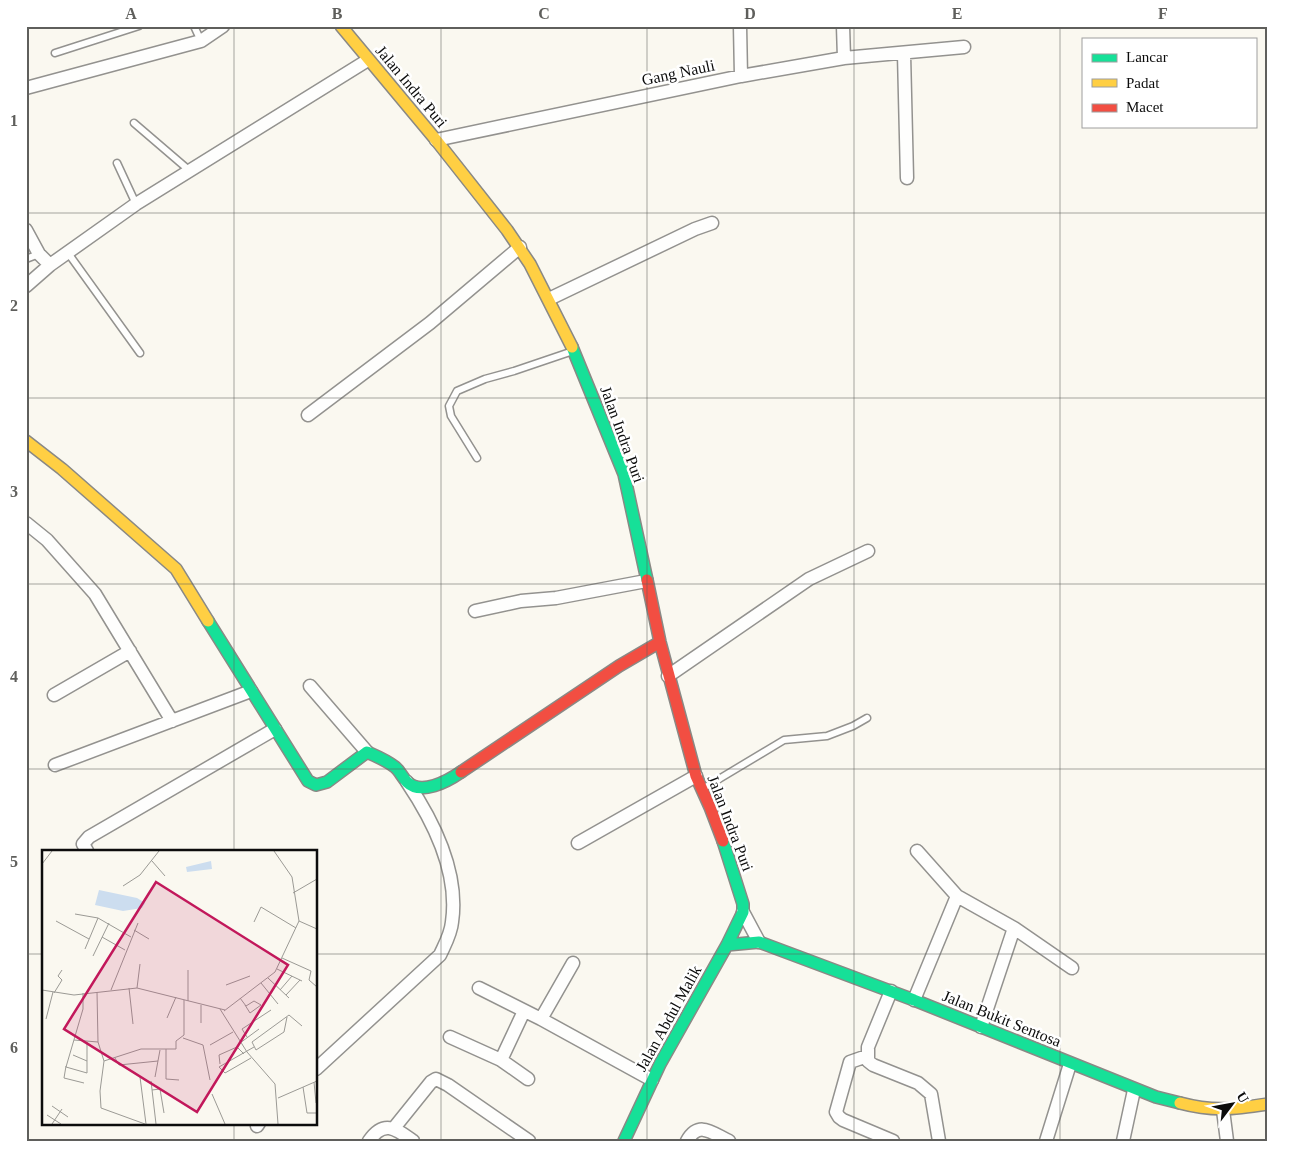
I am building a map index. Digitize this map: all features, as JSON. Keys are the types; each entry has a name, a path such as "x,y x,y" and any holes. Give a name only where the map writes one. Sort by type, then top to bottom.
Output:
{"street":[{"path":"26,88 201,41 223,26"},
{"name":"Jalan Indra Puri","path":"341,26 436,140 520,247 549,299 574,350 624,474 668,676 696,776 703,789 726,849 743,912 759,942"},
{"path":"740,26 741,76"},
{"path":"844,26 844,58"},
{"name":"Gang Nauli","path":"436,140 741,76 844,58 964,47"},
{"path":"904,54 907,178"},
{"path":"26,286 50,265 136,204 368,60"},
{"path":"549,299 695,229 712,223"},
{"path":"26,230 39,254 50,265"},
{"path":"308,415 430,323 520,247"},
{"path":"26,441 62,469 176,569 308,781 316,786 327,782 367,752"},
{"path":"26,523 47,540 95,594 172,721"},
{"path":"668,676 809,579 868,551"},
{"path":"475,611 521,601 556,598 646,581"},
{"path":"407,782 421,788 436,786 448,781 619,666 660,642"},
{"path":"54,695 130,651"},
{"path":"310,686 367,752 387,761 404,775 421,802 433,829 451,880 454,901 452,924 440,955 318,1067"},
{"path":"55,765 251,691"},
{"path":"86,850 83,844 89,837 275,729"},
{"path":"578,843 696,776"},
{"path":"917,851 957,896 1014,928 1072,968"},
{"path":"914,1000 957,896"},
{"name":"Jalan Abdul Malik","path":"624,1141 660,1064 727,945 743,912"},
{"path":"981,1027 1014,928"},
{"name":"Jalan Bukit Sentosa","path":"727,945 759,942 914,1000 1134,1090 1180,1104 1223,1110 1268,1104"},
{"path":"541,1019 573,964"},
{"path":"479,988 541,1019 652,1080"},
{"path":"891,991 868,1047 868,1061 872,1065 918,1083 930,1094 939,1141"},
{"path":"500,1060 524,1011"},
{"path":"450,1037 500,1060 528,1079"},
{"path":"867,1056 850,1062 836,1112 843,1120 893,1141"},
{"path":"1046,1141 1070,1064"},
{"path":"394,1128 431,1082 436,1079 529,1141"},
{"path":"1123,1141 1134,1090"},
{"path":"1223,1110 1227,1141"},
{"path":"369,1141 373,1135 385,1127 394,1128 414,1141"},
{"path":"687,1141 695,1130 701,1128 729,1141"}],"lane":[{"path":"55,53 139,26"},
{"path":"194,26 201,41"},
{"path":"134,123 190,171"},
{"path":"117,163 136,204"},
{"path":"68,253 140,353"},
{"path":"26,258 39,254"},
{"path":"477,458 451,416 449,406 457,391 485,379 574,350"},
{"path":"703,789 784,740 827,736 853,726 867,718"}],"traffic: fast":[{"path":"572,347 624,474 647,580"},
{"path":"208,621 308,781 316,785 327,782 367,752 392,765 407,782 420,788 442,783 461,772"},
{"path":"624,1141 660,1064 727,945 743,912 743,904 723,841"},
{"path":"727,945 759,942 914,1000 1156,1097 1180,1103"}],"traffic: slow":[{"path":"341,26 436,140 507,230 530,264 572,347"},
{"path":"26,441 62,469 176,569 208,621"},
{"path":"1180,1103 1214,1109 1268,1104"}],"traffic: jam":[{"path":"647,580 660,642 696,776 723,841"},
{"path":"461,772 619,666 660,642"}]}
